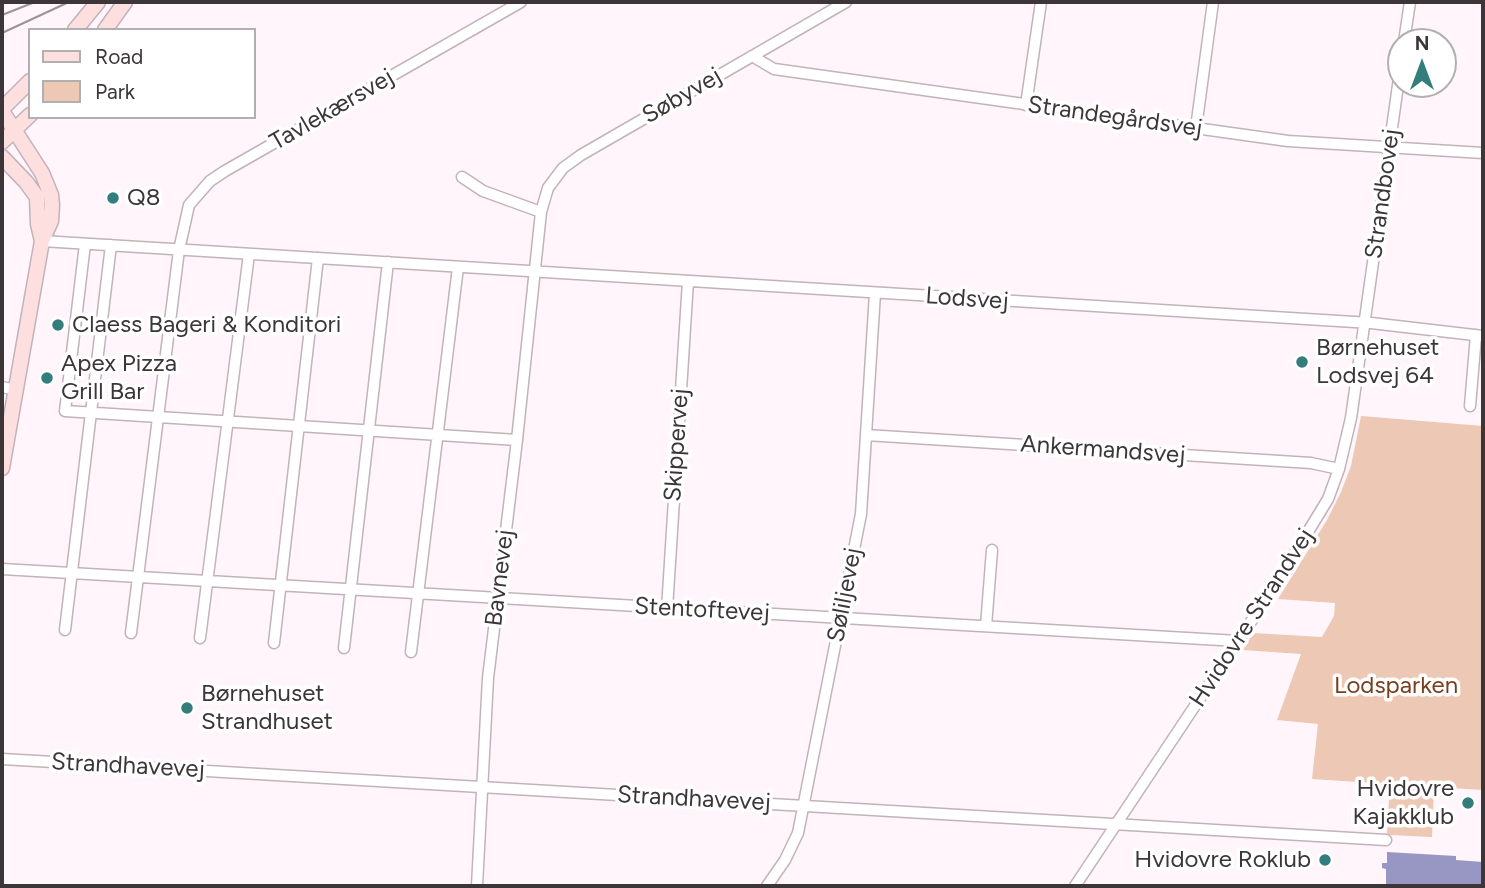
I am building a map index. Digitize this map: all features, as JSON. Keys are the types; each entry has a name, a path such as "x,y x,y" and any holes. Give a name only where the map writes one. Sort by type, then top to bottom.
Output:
{"street":[{"path":"77,28 98,2"},
{"path":"106,28 125,2"},
{"name":"Tavlekærsvej","path":"179,250 189,205 210,181 521,2"},
{"name":"Søbyvej","path":"536,272 541,212 548,188 563,168 581,155 846,2"},
{"path":"1026,105 1041,2"},
{"path":"1196,128 1213,2"},
{"path":"1406,28 1410,2"},
{"name":"Strandegårdsvej","path":"752,56 774,69 1288,141 1483,153"},
{"path":"2,468 9,388 42,241 51,221 51,195 42,173 13,132 2,110 28,82"},
{"name":"Strandbovej","path":"1364,323 1397,98"},
{"path":"2,142 28,118"},
{"path":"2,157 37,197 42,241"},
{"path":"462,177 483,191 541,212"},
{"name":"Lodsvej","path":"42,241 1364,323 1480,335 1470,406"},
{"path":"85,244 65,411 517,440"},
{"path":"65,630 111,245"},
{"path":"131,633 179,250"},
{"path":"200,638 249,254"},
{"path":"274,643 318,258"},
{"path":"344,648 388,262"},
{"path":"411,652 458,267"},
{"name":"Bavnevej","path":"477,886 488,678 536,272"},
{"name":"Skippervej","path":"667,609 688,281"},
{"name":"Søliljevej","path":"767,886 785,860 798,833 861,514 875,293"},
{"name":"Hvidovre Strandvej","path":"1075,886 1314,525 1328,499 1339,469 1351,418 1364,323"},
{"name":"Ankermandsvej","path":"866,435 1297,462 1339,469"},
{"path":"986,626 992,550"},
{"name":"Stentoftevej","path":"2,569 1238,641"},
{"name":"Strandhavevej","path":"2,759 1386,840"}],"green space":[{"name":"Lodsparken","path":"1361,416 1483,426 1483,790 1434,787 1432,837 1387,833 1390,784 1312,779 1318,724 1277,720 1301,654 1243,650 1253,633 1322,637 1334,616 1335,603 1278,599 1327,520 1341,492 1351,466"}],"water":[{"path":"1387,852 1456,856 1456,860 1483,862 1483,886 1386,886 1386,869 1382,868 1382,863 1387,863"}],"tram line":[{"path":"2,15 35,2"},
{"path":"2,33 69,2"}],"place":[{"name":"Q8","path":"113,198"},
{"name":"Claess Bageri & Konditori","path":"58,325"},
{"name":"Børnehuset Lodsvej 64","path":"1302,362"},
{"name":"Apex Pizza Grill Bar","path":"47,378"},
{"name":"Børnehuset Strandhuset","path":"187,708"},
{"name":"Hvidovre Kajakklub","path":"1468,803"},
{"name":"Hvidovre Roklub","path":"1325,860"}]}
